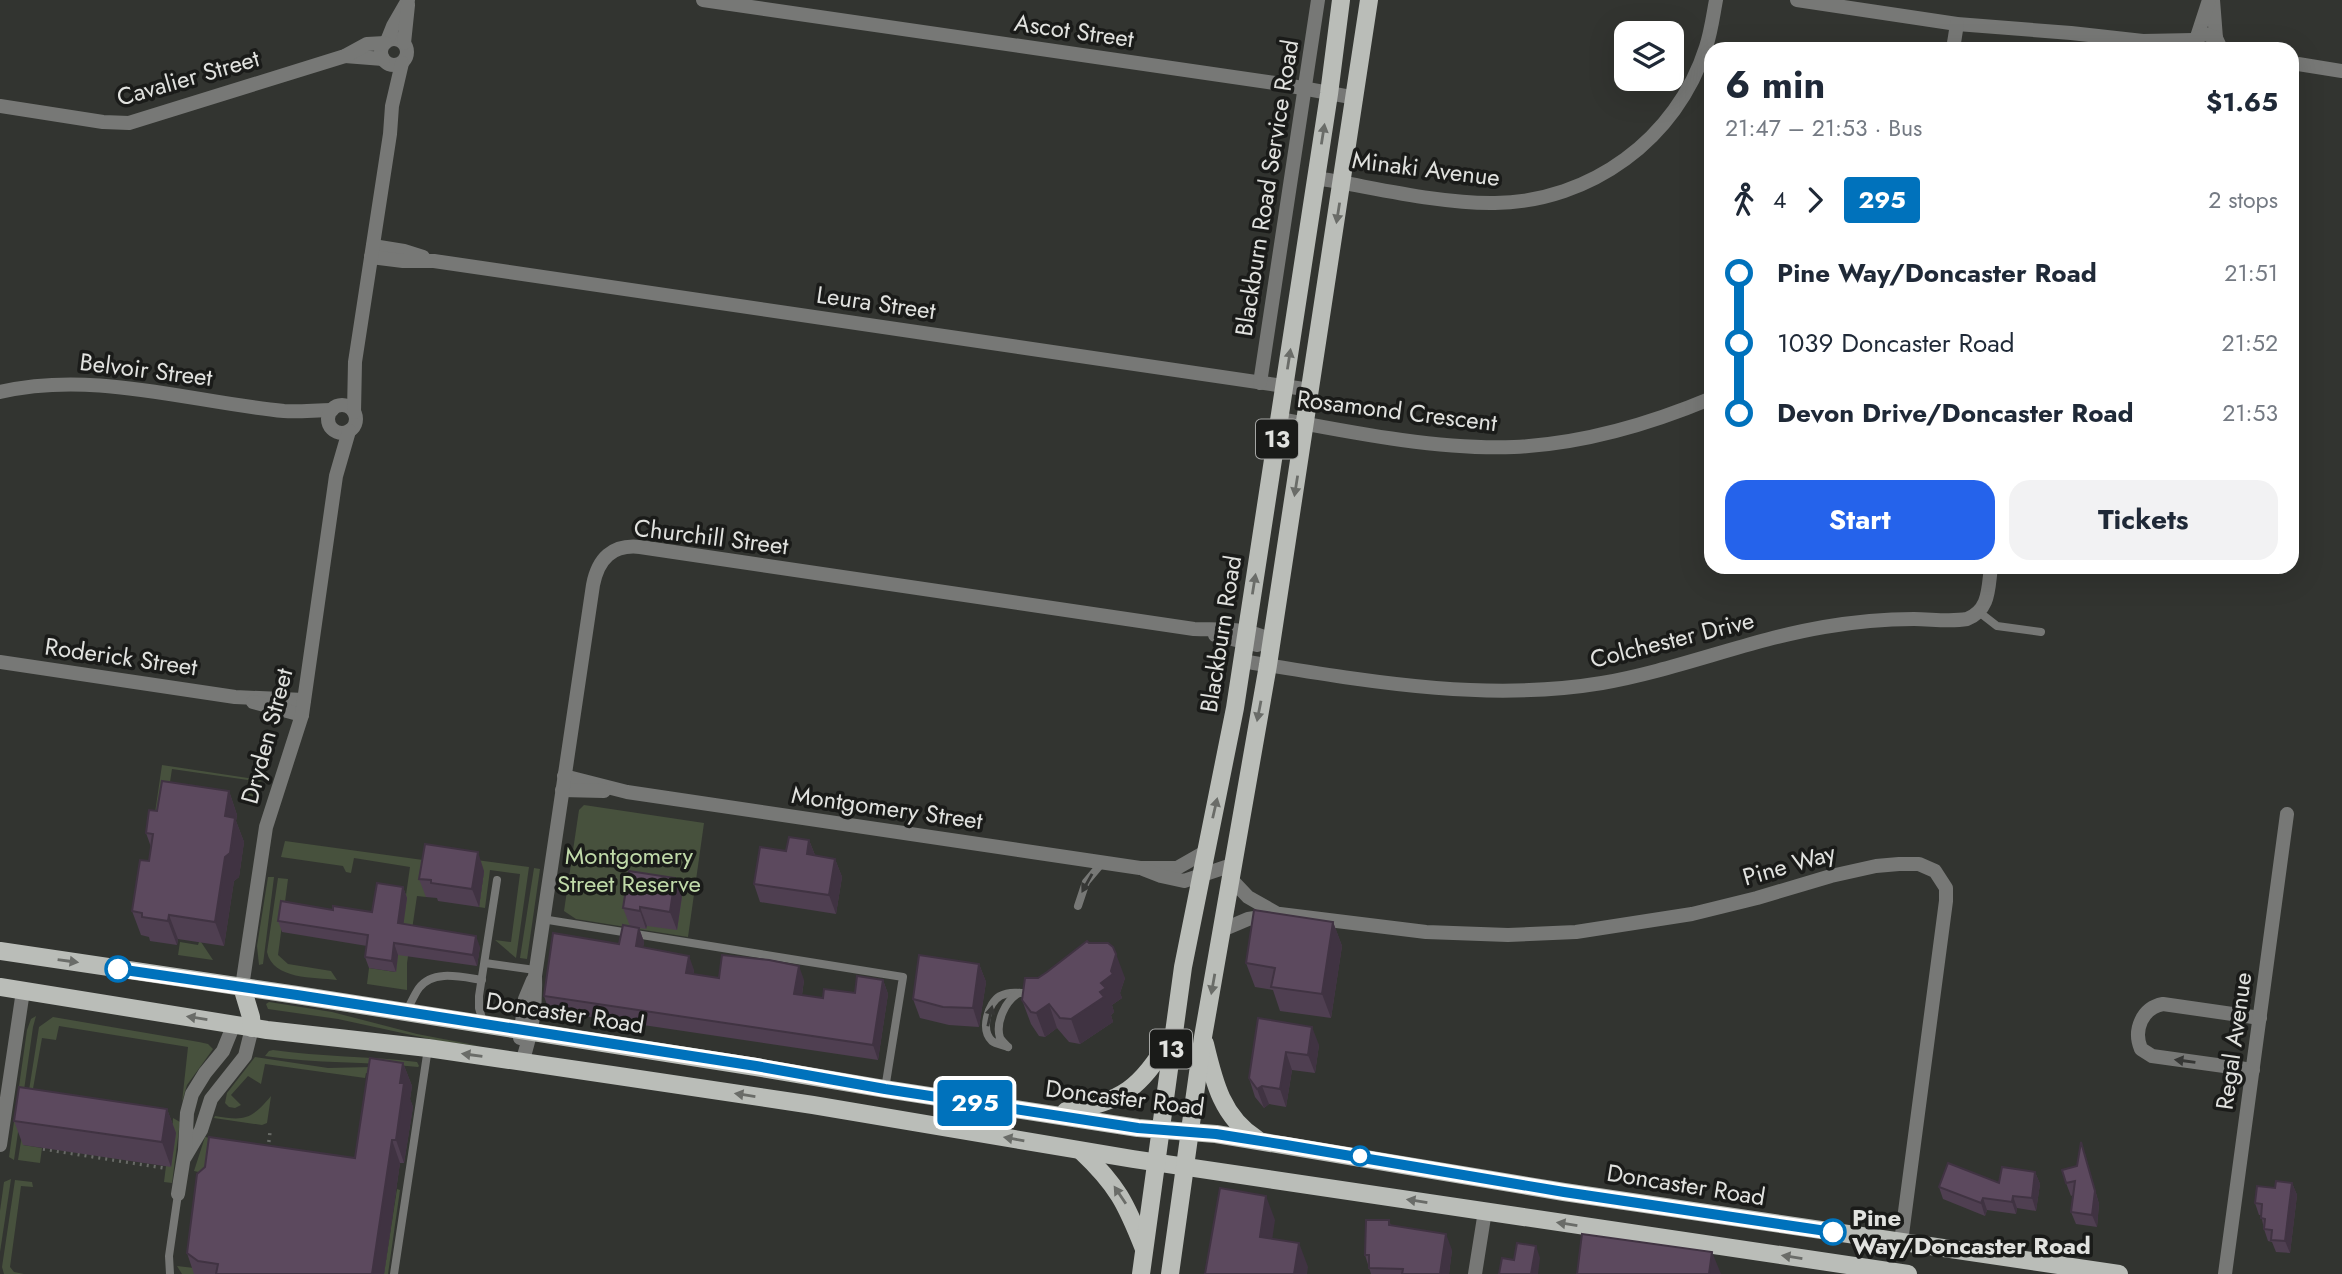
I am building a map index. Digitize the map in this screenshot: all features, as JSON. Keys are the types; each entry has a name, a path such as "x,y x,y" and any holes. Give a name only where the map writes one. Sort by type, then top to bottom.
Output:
{"main road":[{"name":"Blackburn Road","path":"1141,1274 1174,1031 1200,875 1228,748 1245,645 1341,0"},
{"name":"Blackburn Road","path":"1170,1274 1203,1037 1272,641 1369,0"},
{"name":"Doncaster Road","path":"0,951 756,1066 1049,1114 1261,1141 1564,1192 2119,1274"},
{"path":"0,987 243,1026 522,1062 826,1108 1157,1163 1908,1274"},
{"path":"242,987 251,1017 243,1026"},
{"path":"1049,1114 1091,1108 1123,1096 1143,1079 1156,1063 1174,1031"},
{"path":"1203,1037 1223,1104 1243,1130 1261,1141"},
{"path":"1081,1151 1118,1191 1128,1207 1144,1249"}],"street":[{"path":"392,106 381,51 408,0"},
{"path":"355,362 328,418 331,427 340,433 349,431 355,425 355,362 392,106 402,63 408,51 404,43 408,0"},
{"name":"Ascot Street","path":"703,0 1356,98"},
{"name":"Blackburn Road Service Road","path":"1260,383 1318,0"},
{"name":"Minaki Avenue","path":"1707,42 1716,0"},
{"path":"1797,0 1957,24 2143,41 2193,42 2209,35 2219,42"},
{"path":"2193,42 2211,0"},
{"path":"2211,0 2222,42"},
{"path":"1954,42 1957,24"},
{"path":"386,42 394,39 404,43"},
{"name":"Cavalier Street","path":"0,106 103,122 129,123 345,56 367,44 386,42"},
{"name":"Minaki Avenue","path":"1316,178 1448,200 1493,204 1541,198 1587,183 1608,172 1636,151 1664,124 1695,74 1704,51"},
{"name":"Cavalier Street","path":"345,56 384,60"},
{"path":"384,60 394,65 402,63"},
{"path":"2299,64 2342,71"},
{"name":"Leura Street","path":"372,251 403,261 434,261 1311,390"},
{"name":"Belvoir Street","path":"0,392 49,384 84,384 286,411 334,408"},
{"name":"Rosamond Crescent","path":"1280,419 1434,443 1513,447 1560,442 1607,432 1704,401"},
{"path":"334,408 346,406 354,412"},
{"name":"Belvoir Street","path":"286,411 331,427"},
{"name":"Dryden Street","path":"331,427 336,476"},
{"name":"Dryden Street","path":"242,987 266,827 303,707 336,476 349,431"},
{"name":"Churchill Street","path":"522,1062 526,1031 536,1000 535,973 542,919 595,573 604,556 620,547 640,547 1194,629 1245,645 1259,633 1272,641"},
{"path":"1979,612 1986,600 1990,574"},
{"name":"Colchester Drive","path":"1245,645 1268,665 1441,689 1508,691 1601,683 1659,671 1773,638 1821,628 1870,621 1962,620 1979,612"},
{"name":"Roderick Street","path":"0,662 303,707"},
{"name":"Montgomery Street","path":"563,783 1140,868 1186,865 1205,852"},
{"name":"Regal Avenue","path":"2225,1274 2287,814"},
{"name":"Pine Way","path":"1222,930 1248,919 1280,914 1426,932 1508,935 1576,932 1692,914 1856,870 1899,864 1929,867 1943,881 1947,901 1901,1242"},
{"name":"Montgomery Street","path":"1140,868 1184,881 1200,875 1231,871"},
{"name":"Pine Way","path":"1231,871 1251,899 1280,914"},
{"path":"0,1145 23,991"},
{"path":"2253,1070 2152,1056 2145,1053 2139,1044 2139,1028 2147,1011 2163,1004 2260,1018"},
{"path":"178,1194 187,1113 197,1084 243,1026"},
{"path":"184,1158 211,1099 245,1056 243,1026"},
{"path":"187,1113 205,1117"},
{"path":"1475,1274 1485,1211"}],"lane":[{"path":"1979,612 1997,626 2041,632"},
{"path":"1078,906 1086,882 1102,863"},
{"path":"484,1025 479,1008 497,880"},
{"path":"542,919 903,977 885,1089"},
{"path":"485,963 535,973"},
{"path":"406,1012 419,987 431,979 441,976 482,980"},
{"path":"1020,993 1012,997 1006,1005 1000,1022 1000,1038 1008,1046 993,1042 987,1032 988,1016 993,1002 999,996 1020,993 1044,995"},
{"path":"394,1274 428,1048"},
{"path":"170,1274 169,1256 178,1194"}],"path":[{"path":"267,1151 270,1132"},
{"path":"43,1149 164,1168"}],"green space":[{"path":"162,765 261,780 252,798 246,797 248,780 172,769 167,802 152,833"},
{"name":"Montgomery Street Reserve","path":"584,805 704,823 688,937 576,919 564,911 579,810"},
{"path":"285,841 423,860 424,853 529,867 516,958 495,940 511,942 520,874 490,870 485,908 479,907 484,871 431,863 426,897 417,896 407,963 407,990 367,984 369,968 395,972 410,867 354,858 351,873 346,872 343,866 281,857"},
{"path":"534,868 540,869 527,959 520,958"},
{"path":"268,877 274,877 263,964 259,965 257,946"},
{"path":"278,878 288,879 278,955 288,964 331,971 337,980 296,975 277,968 271,961 267,952"},
{"path":"180,942 198,945 201,942 213,960 178,955"},
{"path":"269,1002 332,1012 417,1034 480,1046 439,1041 338,1019 268,1009 266,1004"},
{"path":"36,1016 14,1160 9,1157 27,1030 31,1019"},
{"path":"53,1017 199,1042 208,1044 213,1049 187,1085 182,1102 188,1047 59,1026 56,1040 42,1038 23,1145 42,1148 40,1163 18,1160 39,1027"},
{"path":"273,1050 417,1062 419,1066 265,1056"},
{"path":"255,1057 328,1068 372,1067 378,1075 366,1073 365,1078 265,1064 261,1084 248,1076 231,1095 241,1105 229,1107 225,1103 227,1093"},
{"path":"271,1096 267,1123 262,1125 214,1118 246,1117 258,1110"},
{"path":"173,1118 180,1122 172,1183 164,1182 166,1166 171,1166"},
{"path":"205,1137 210,1138 209,1144 212,1145 208,1170 216,1172 213,1190 206,1197 195,1274 182,1274 177,1266 194,1268 208,1174 194,1171"},
{"path":"11,1179 0,1252 0,1211 4,1182"},
{"path":"15,1180 32,1182 33,1187 21,1186 10,1267 14,1272 24,1274 4,1274 2,1267"},
{"path":"397,1189 400,1190 388,1274 384,1274"}],"building":[{"path":"162,781 229,791 225,816 235,818 230,853 225,857 215,922 169,915 168,921 142,917 142,913 132,911 140,860 149,861 153,834 146,833 149,810 157,811"},
{"path":"789,837 809,840 807,854 835,859 829,895 754,884 760,847 786,851"},
{"path":"425,844 478,852 472,889 419,879"},
{"path":"629,871 675,878 670,912 640,907 640,911 623,908"},
{"path":"377,883 403,887 398,923 476,936 473,955 394,943 392,961 365,957 368,935 278,921 281,901 333,910 333,906 372,912"},
{"path":"1254,910 1333,922 1322,994 1271,987 1275,968 1246,963"},
{"path":"623,925 639,928 636,946 689,956 686,973 719,978 722,955 769,960 799,966 794,994 823,998 824,989 855,993 857,976 883,980 873,1045 544,996 553,933 619,944"},
{"path":"1087,941 1108,943 1116,954 1111,971 1113,974 1101,983 1106,988 1100,992 1104,997 1071,1019 1060,1018 1049,1004 1036,1013 1031,1012 1022,1000 1025,978 1038,978"},
{"path":"919,955 979,964 973,1008 943,1007 913,999"},
{"path":"1258,1018 1312,1027 1308,1055 1286,1052 1280,1089 1262,1086 1257,1089 1249,1078"},
{"path":"370,1058 403,1063 400,1083 404,1083 396,1140 392,1140 372,1274 216,1274 218,1264 198,1261 187,1253 197,1174 205,1167 209,1137 355,1158"},
{"path":"19,1087 167,1109 162,1142 14,1121"},
{"path":"2081,1142 2095,1191 2092,1215 2071,1212 2075,1181 2066,1183 2062,1170 2077,1166"},
{"path":"1948,1163 1999,1183 2002,1167 2035,1172 2032,1198 2013,1196 2012,1202 1983,1198 1981,1203 1939,1187"},
{"path":"2276,1181 2292,1183 2285,1241 2271,1240 2272,1230 2264,1229 2265,1219 2261,1218 2262,1204 2255,1203 2257,1186 2275,1188"},
{"path":"1220,1188 1266,1196 1260,1237 1299,1243 1294,1274 1205,1274"},
{"path":"1366,1220 1389,1220 1389,1225 1446,1234 1440,1274 1402,1274 1403,1269 1369,1268 1369,1255 1365,1255"},
{"path":"1582,1234 1712,1252 1709,1274 1577,1274"},
{"path":"1517,1243 1536,1246 1531,1274 1499,1274 1502,1258 1514,1260"}],"bus line":[{"name":"295","path":"118,969 756,1066 1138,1128 1216,1134 1564,1192 1833,1232"}],"place":[{"name":"Pine Way/Doncaster Road","path":"1833,1232"}]}
